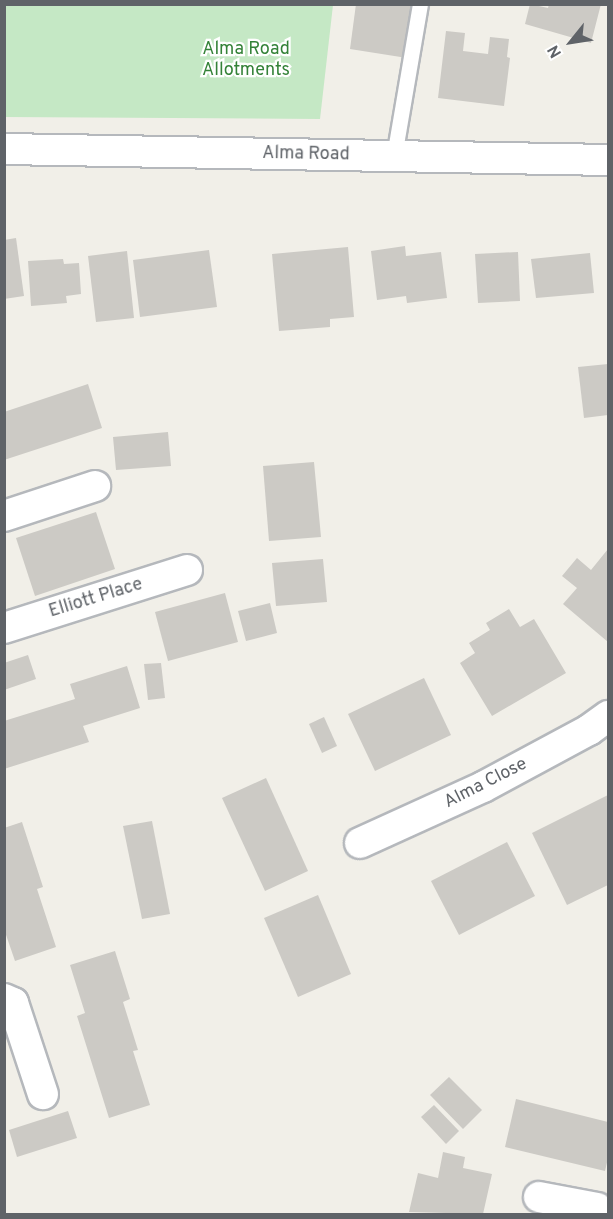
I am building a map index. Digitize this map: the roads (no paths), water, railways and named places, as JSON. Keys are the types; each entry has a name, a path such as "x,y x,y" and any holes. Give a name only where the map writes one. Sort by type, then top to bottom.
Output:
{"street":[{"name":"Alma Road","path":"4,149 609,160"},
{"path":"4,516 95,486"},
{"name":"Elliott Place","path":"5,627 187,570"},
{"name":"Alma Close","path":"360,843 483,787 589,730 609,716"},
{"path":"4,999 13,1003 44,1094"},
{"path":"539,1197 579,1208"}],"lane":[{"path":"394,156 420,4"}],"park label":[{"name":"Alma Road Allotments","path":"246,61"}]}
